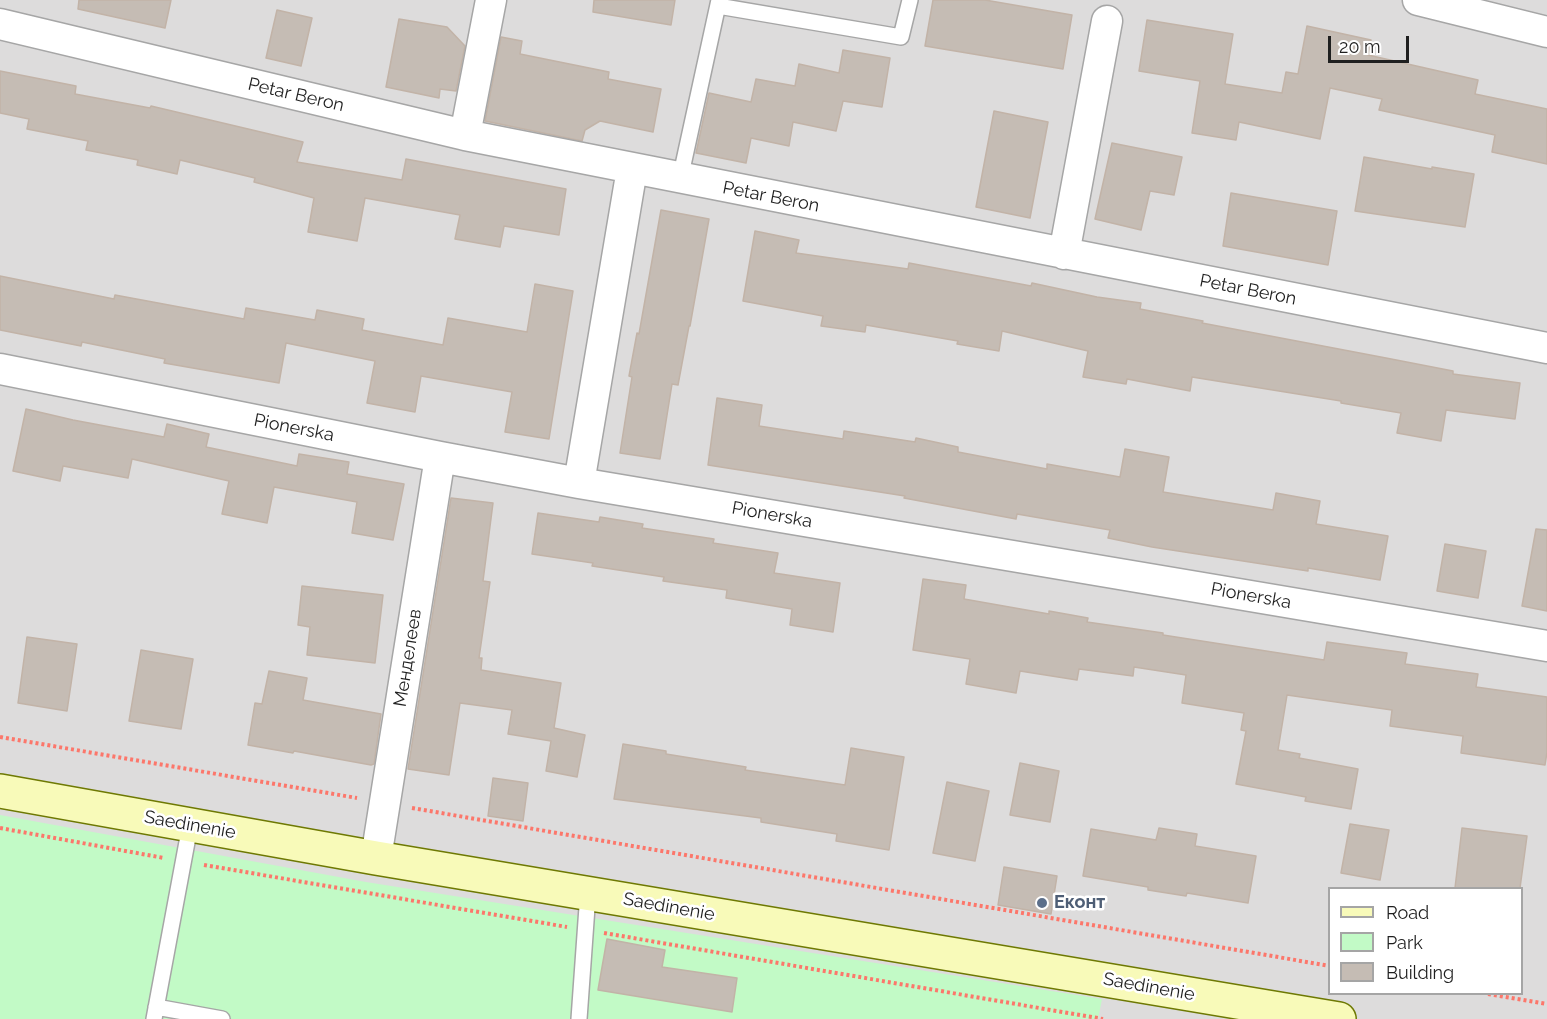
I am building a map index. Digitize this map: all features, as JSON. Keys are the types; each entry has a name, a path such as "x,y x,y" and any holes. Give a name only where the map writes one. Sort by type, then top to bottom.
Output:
{"street":[{"path":"465,135 491,0"},
{"path":"1418,0 1547,32"},
{"path":"1064,254 1107,21"},
{"name":"Petar Beron","path":"0,24 465,135 1547,348"},
{"path":"579,483 632,169"},
{"name":"Pionerska","path":"0,369 579,483 1547,646"},
{"name":"Менделеев","path":"376,858 440,457"},
{"name":"Saedinenie","path":"0,791 376,858 1339,1019"}],"lane":[{"path":"680,179 718,3 901,37 910,0"},
{"path":"190,826 155,1013 222,1019"},
{"path":"579,1019 588,893"}],"path":[{"path":"0,737 1328,966"},
{"path":"0,828 183,862 1102,1019"},
{"path":"1499,995 1547,1004"}],"shaded area":[{"path":"0,0 1547,0 1547,1019 0,1019"}],"green space":[{"path":"0,815 366,882 1102,999 1098,1019 0,1019"}],"building":[{"path":"79,0 171,0 165,28 78,9"},
{"path":"594,0 675,0 671,25 593,12"},
{"path":"933,0 985,0 1072,15 1063,69 925,46"},
{"path":"277,10 312,18 301,66 266,58"},
{"path":"399,19 447,27 465,46 456,91 440,89 439,98 386,87"},
{"path":"1147,20 1233,34 1225,84 1282,93 1286,72 1298,74 1307,26 1371,40 1368,55 1478,80 1475,94 1547,109 1547,164 1492,152 1495,135 1379,110 1382,99 1330,88 1320,139 1239,122 1236,140 1192,133 1200,81 1139,71"},
{"path":"501,37 522,41 520,54 609,72 608,79 661,89 653,132 600,121 585,130 582,141 485,121"},
{"path":"843,50 890,58 882,107 843,101 836,131 793,122 789,146 751,138 746,163 696,153 709,93 751,102 756,79 795,86 799,64 839,73"},
{"path":"0,71 76,86 75,94 150,108 151,106 303,142 297,162 402,180 406,159 566,189 559,235 504,226 500,247 455,239 460,215 365,198 357,241 308,232 314,198 254,182 255,178 180,160 177,174 137,165 138,160 86,150 88,141 27,129 29,119 0,113"},
{"path":"994,111 1048,122 1030,218 976,207"},
{"path":"1112,143 1182,157 1174,195 1150,191 1141,230 1095,219"},
{"path":"1364,157 1474,174 1465,227 1355,211"},
{"path":"1231,193 1337,211 1328,265 1223,246"},
{"path":"661,210 709,219 678,385 672,384 660,459 620,453 632,377 629,376 637,333 639,334"},
{"path":"755,231 799,240 796,253 908,269 909,263 1031,286 1032,283 1097,297 1141,303 1140,309 1203,321 1202,323 1453,371 1453,374 1520,383 1515,419 1446,410 1441,441 1397,433 1401,413 1341,403 1341,401 1192,377 1190,391 1127,379 1126,384 1083,377 1088,351 1002,331 999,351 957,344 958,341 866,325 865,332 821,326 823,316 743,301"},
{"path":"0,276 114,299 115,295 244,319 246,308 315,320 317,310 364,319 362,330 443,345 448,318 527,332 535,284 573,291 549,439 505,432 512,392 421,376 415,412 367,403 375,361 286,343 279,383 164,363 165,359 82,342 81,346 0,330"},
{"path":"717,398 762,405 759,426 843,439 844,431 915,442 916,438 958,447 958,452 1047,469 1047,464 1120,477 1125,449 1169,457 1163,492 1273,510 1276,493 1320,501 1316,524 1388,536 1380,580 1152,547 1108,538 1110,530 1017,514 1016,519 904,498 905,496 708,465"},
{"path":"26,409 164,437 167,424 209,434 206,447 297,466 299,454 349,462 347,474 404,484 393,540 352,533 357,502 274,487 267,523 222,514 229,481 132,459 128,478 63,466 60,481 13,471"},
{"path":"451,498 493,503 483,581 490,582 479,658 482,658 481,670 561,683 554,728 585,735 577,777 546,771 551,741 508,734 512,710 460,703 449,775 408,769"},
{"path":"538,513 599,522 600,517 643,524 642,528 714,539 713,543 778,553 774,573 840,583 833,632 790,625 792,609 726,598 727,590 663,581 664,577 532,554"},
{"path":"1536,529 1547,530 1547,611 1522,606"},
{"path":"1445,544 1486,551 1478,598 1437,591"},
{"path":"923,579 966,585 964,599 1049,614 1049,611 1088,618 1087,622 1324,660 1327,642 1407,653 1405,664 1478,674 1476,687 1547,697 1545,765 1461,753 1463,736 1390,726 1392,710 1287,695 1278,750 1300,754 1299,758 1358,769 1351,809 1305,801 1306,797 1236,784 1246,731 1241,730 1244,713 1182,703 1186,675 1134,667 1133,676 1079,669 1077,680 1020,671 1016,693 966,684 970,659 913,650"},
{"path":"302,586 383,595 375,663 307,655 310,627 298,625"},
{"path":"27,637 77,644 67,711 18,703"},
{"path":"141,650 193,659 181,729 129,721"},
{"path":"269,671 307,678 303,700 381,714 374,764 248,745 255,703 262,704"},
{"path":"623,744 666,751 666,754 746,767 745,770 845,785 851,748 904,757 889,850 836,841 837,834 761,822 761,818 614,799"},
{"path":"1020,763 1059,771 1050,822 1010,815"},
{"path":"493,778 528,783 523,821 488,816"},
{"path":"947,782 989,791 975,861 933,853"},
{"path":"1350,824 1389,830 1380,880 1341,873"},
{"path":"1159,828 1197,834 1195,846 1256,856 1248,903 1187,893 1186,896 1148,890 1148,887 1083,876 1091,829 1156,840"},
{"path":"1462,828 1527,836 1520,887 1455,887"},
{"path":"1004,867 1057,876 1051,914 998,905"},
{"path":"607,939 665,950 662,967 737,978 732,1012 598,990"}],"place":[{"name":"Еконт","path":"1042,903"}]}
